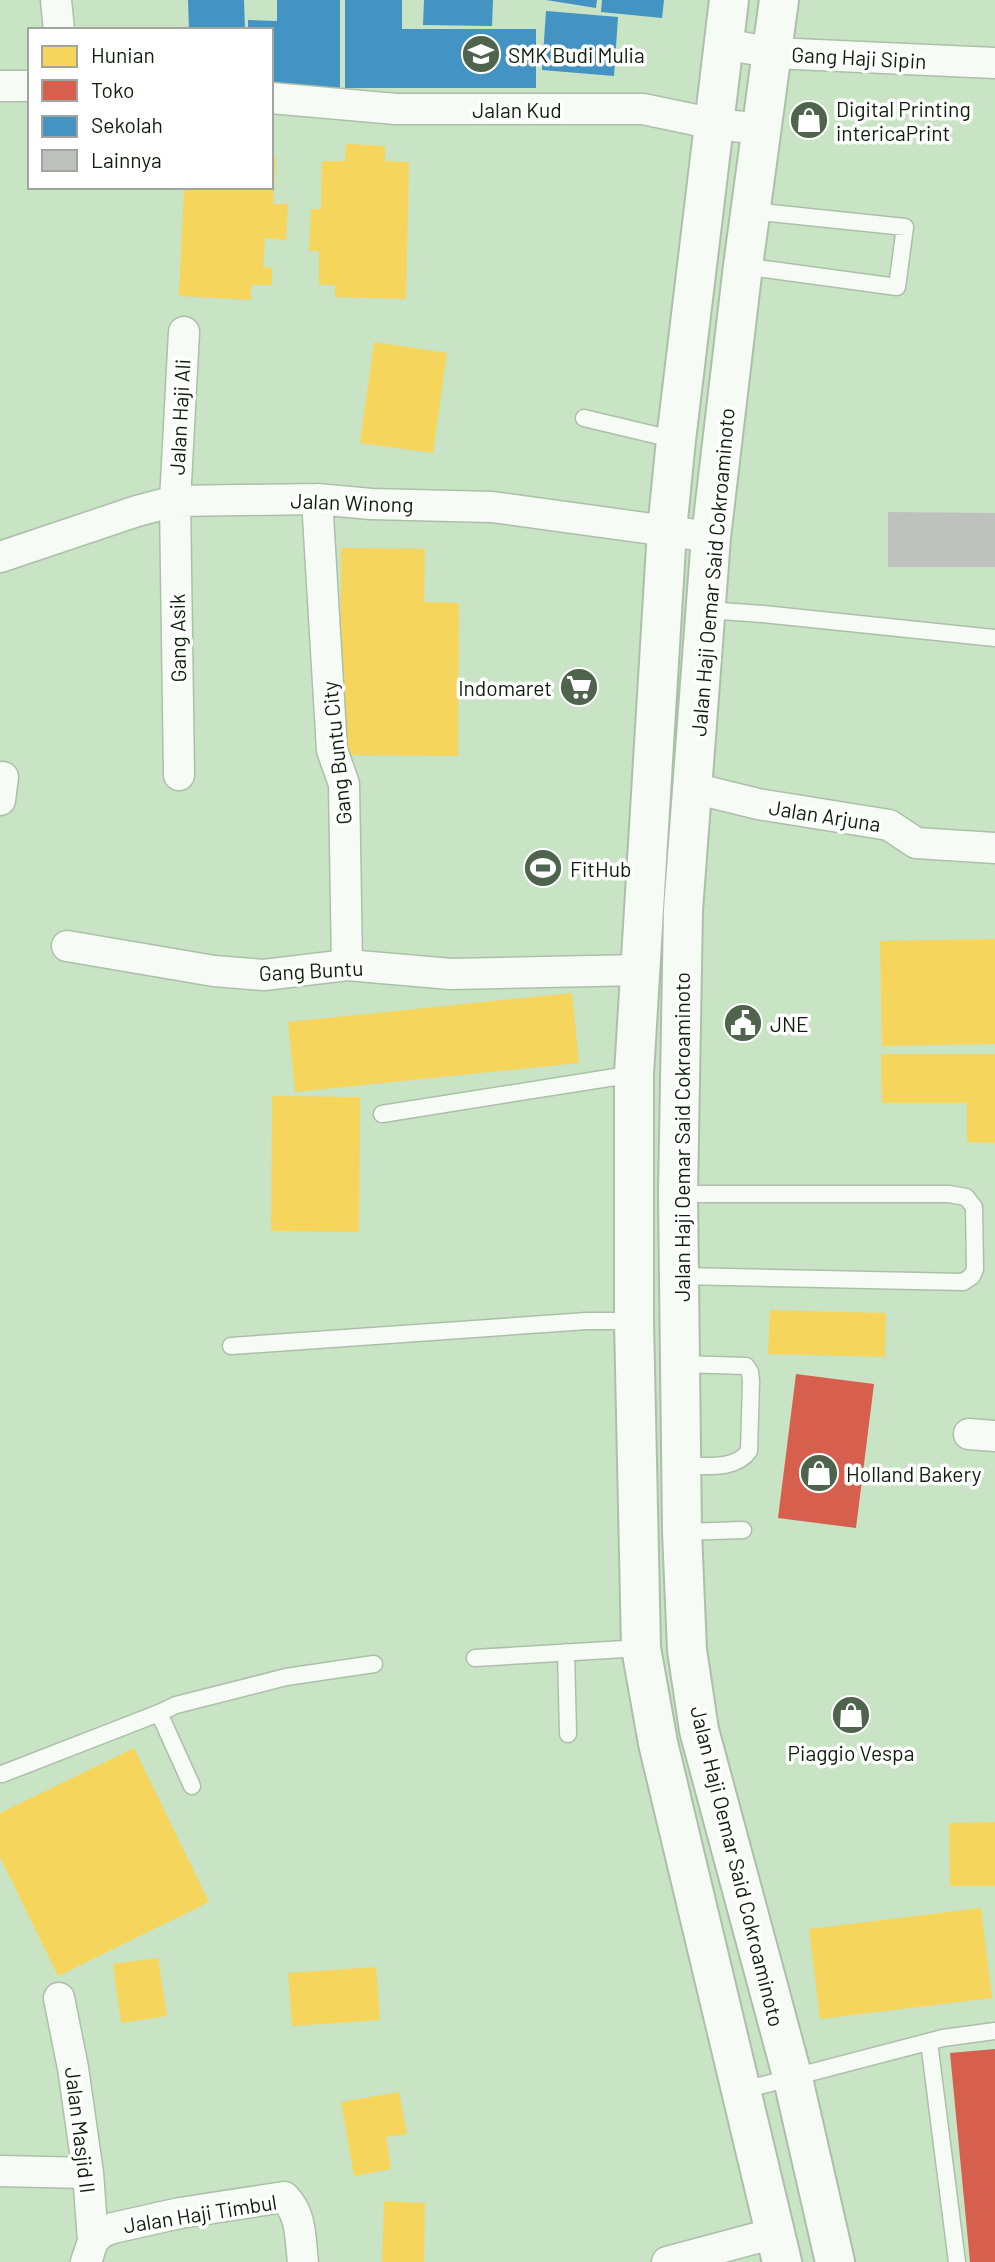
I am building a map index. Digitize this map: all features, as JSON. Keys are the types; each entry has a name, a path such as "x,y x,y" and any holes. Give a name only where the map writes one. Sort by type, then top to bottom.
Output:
{"main road":[{"name":"Jalan Haji Oemar Said Cokroaminoto","path":"729,0 667,530 634,1074 634,1321 641,1647 658,1743 778,2248"},
{"name":"Jalan Haji Oemar Said Cokroaminoto","path":"779,0 743,266 711,537 682,910 678,1194 681,1532 687,1650 699,1730 793,2079 835,2262"}],"street":[{"path":"56,0 59,28"},
{"name":"Gang Haji Sipin","path":"724,44 773,53 995,63"},
{"path":"0,86 28,86"},
{"name":"Jalan Kud","path":"273,98 396,109 643,109 715,124 762,129"},
{"name":"Jalan Haji Ali","path":"175,501 184,332"},
{"name":"Jalan Winong","path":"0,557 175,501 317,499 372,504 492,507 711,537"},
{"name":"Gang Buntu City","path":"317,499 332,750 344,784 347,965"},
{"name":"Gang Asik","path":"175,501 179,775"},
{"name":"Jalan Arjuna","path":"693,788 758,804 889,825 916,843 995,848"},
{"name":"Gang Buntu","path":"67,946 214,971 264,975 347,965 451,974 641,970"},
{"name":"Jalan Masjid II","path":"60,1998 88,2173 90,2251"},
{"path":"0,2171 88,2173"},
{"name":"Jalan Haji Timbul","path":"90,2251 102,2232 113,2228 180,2213 284,2197 292,2204 297,2216 303,2262"},
{"path":"667,2262 778,2248"}],"lane":[{"path":"743,266 897,287 905,228 751,211"},
{"path":"584,418 676,440"},
{"path":"706,610 995,638"},
{"path":"382,1114 634,1074"},
{"path":"678,1194 949,1194 966,1197 974,1207 975,1269 972,1276 963,1282 680,1276"},
{"path":"231,1346 587,1321 634,1321"},
{"path":"680,1364 746,1366 751,1381 749,1451 743,1459 735,1464 681,1466"},
{"path":"681,1532 743,1530"},
{"path":"475,1658 641,1647"},
{"path":"566,1653 568,1734"},
{"path":"2,1774 176,1705 286,1677 374,1664"},
{"path":"159,1713 192,1786"},
{"path":"740,2091 929,2042 995,2031"},
{"path":"929,2042 957,2262"}],"building: Hunian":[{"path":"346,144 385,146 385,161 409,162 406,299 335,297 335,285 319,285 319,251 309,251 311,209 321,209 322,161 345,161"},
{"path":"273,157 276,157 273,204 288,204 286,240 265,238 263,267 272,268 272,285 251,285 251,300 179,296 184,189 273,189"},
{"path":"374,342 447,353 433,453 360,443"},
{"path":"341,548 425,549 424,602 459,603 458,756 340,755"},
{"path":"995,939 995,1044 882,1046 880,941"},
{"path":"572,993 579,1063 295,1092 288,1022"},
{"path":"881,1054 995,1054 995,1143 967,1142 967,1103 882,1103"},
{"path":"272,1096 360,1097 359,1232 271,1231"},
{"path":"770,1310 886,1313 885,1357 768,1354"},
{"path":"134,1748 209,1902 58,1976 0,1857 0,1813"},
{"path":"995,1822 995,1886 950,1886 949,1823"},
{"path":"981,1908 992,1998 820,2019 809,1929"},
{"path":"158,1958 167,2016 121,2023 113,1964"},
{"path":"376,1967 380,2020 292,2026 288,1973"},
{"path":"399,2092 407,2134 386,2137 391,2169 354,2176 341,2102"},
{"path":"384,2201 425,2203 424,2262 382,2262"}],"building: Toko":[{"path":"796,1374 874,1384 856,1528 778,1518"},
{"path":"995,2049 995,2262 970,2262 950,2053"}],"building: Sekolah":[{"path":"188,0 244,0 245,28 189,28"},
{"path":"277,0 340,0 340,90 273,90 273,28 248,28 248,20 277,21"},
{"path":"345,0 402,0 402,29 536,29 536,88 345,88"},
{"path":"424,0 493,0 492,26 423,25"},
{"path":"546,0 597,0 596,8"},
{"path":"602,0 664,0 662,18 601,12"},
{"path":"546,11 618,17 614,76 542,70"}],"building: Lainnya":[{"path":"888,512 995,513 995,567 888,567"}],"place":[{"name":"SMK Budi Mulia","path":"481,54"},
{"name":"Digital Printing intericaPrint","path":"809,120"},
{"name":"Indomaret","path":"579,687"},
{"name":"FitHub","path":"543,868"},
{"name":"JNE","path":"743,1023"},
{"name":"Holland Bakery","path":"819,1473"},
{"name":"Piaggio Vespa","path":"851,1715"}]}
